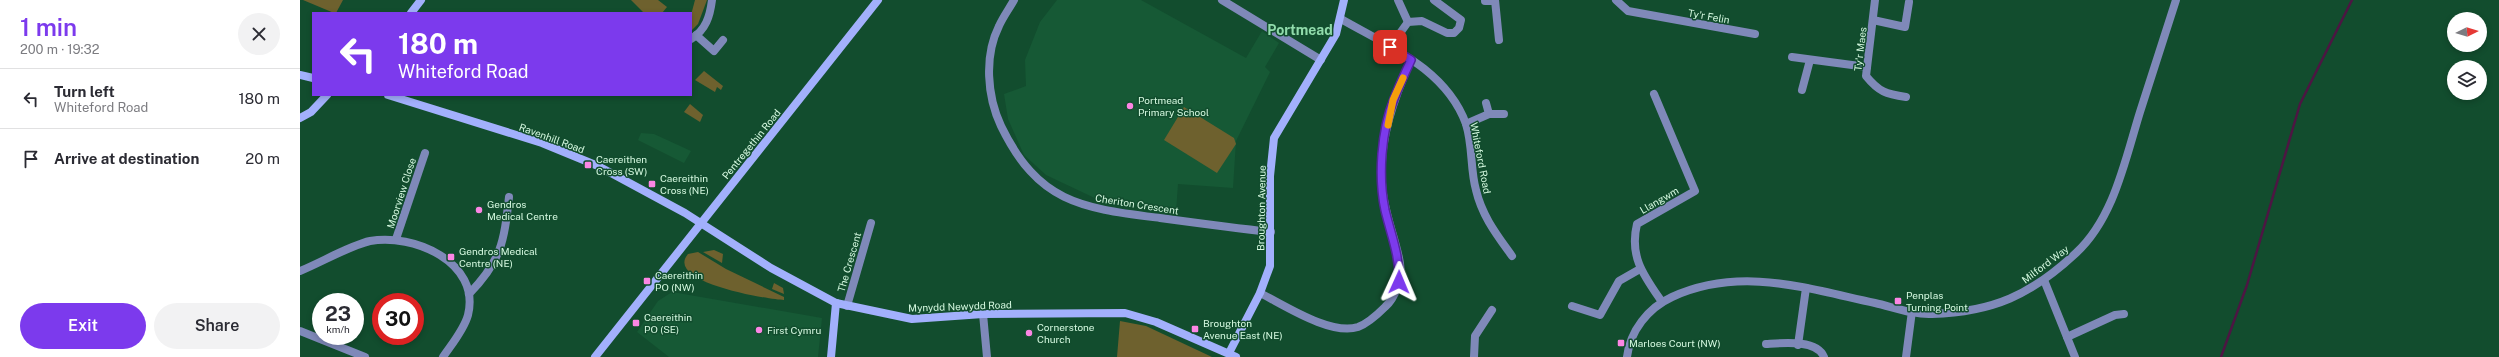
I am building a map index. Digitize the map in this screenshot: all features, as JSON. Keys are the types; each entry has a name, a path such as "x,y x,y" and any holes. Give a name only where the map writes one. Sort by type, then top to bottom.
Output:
{"street":[{"path":"412,12 421,0"},
{"path":"712,0 710,16 701,32 693,37 714,51 724,40"},
{"name":"Pentregethin Road","path":"595,357 878,0"},
{"name":"Cheriton Crescent","path":"1014,0 998,27 990,58 990,92 998,119 1010,144 1036,178 1070,201 1099,210 1271,232"},
{"path":"1222,0 1321,60"},
{"name":"Broughton Avenue","path":"1232,355 1260,293 1270,266 1270,176 1274,138 1321,60 1341,19 1344,0"},
{"path":"1398,0 1408,22"},
{"path":"1408,22 1422,21 1447,33 1454,33 1459,28 1461,20 1434,0"},
{"path":"1485,1 1495,0 1499,40"},
{"name":"Ty'r Felin","path":"1616,0 1628,11 1756,34"},
{"name":"Ty'r Maes","path":"1875,0 1866,76 1876,89 1890,95 1906,97"},
{"name":"Milford Way","path":"1627,357 1628,347 1634,333 1645,316 1662,302 1686,291 1729,280 1775,282 1929,314 1985,309 2028,290 2044,280 2077,252 2100,224 2118,183 2176,0"},
{"path":"1873,20 1905,26 1909,2"},
{"name":"Whiteford Road","path":"1341,19 1411,60 1429,72 1443,86 1466,124 1473,156 1476,190 1488,222 1512,256"},
{"path":"1390,47 1408,22"},
{"path":"1792,57 1867,67"},
{"path":"1260,293 1325,325 1348,328 1358,327 1375,317 1391,302 1399,282 1400,264 1384,202 1382,182 1385,144 1393,100 1411,60"},
{"path":"1802,90 1810,60"},
{"path":"300,75 312,78"},
{"name":"Llangwm","path":"1654,94 1695,191 1637,224 1633,240 1640,270 1662,302"},
{"path":"300,118 311,112 326,96"},
{"name":"Ravenhill Road","path":"391,96 561,150 617,175 685,213 699,224"},
{"path":"1486,103 1489,114"},
{"path":"1466,124 1489,114 1504,114"},
{"name":"Moorview Close","path":"396,239 424,153"},
{"path":"469,294 486,277 498,256 505,233 509,197"},
{"name":"The Crescent","path":"847,306 871,223"},
{"name":"Mynydd Newydd Road","path":"699,224 771,268 836,303 847,306 912,319 983,314 1125,313 1156,322 1232,355"},
{"path":"300,271 369,242 396,239 436,252 452,264 462,278 469,294 468,316 457,336 442,357"},
{"path":"1572,306 1600,315 1619,281 1640,270"},
{"path":"2044,280 2075,357"},
{"path":"1798,345 1806,288"},
{"path":"830,357 836,303"},
{"path":"1474,357 1475,336 1492,310"},
{"path":"1906,357 1912,311"},
{"path":"983,314 987,357"},
{"path":"2067,337 2115,315 2124,314"},
{"path":"300,331 365,357"},
{"path":"1766,344 1798,345 1816,348 1824,357"}],"shaded area":[{"path":"303,0 343,0 337,12 332,12"},
{"path":"631,0 658,0 667,7 663,12 643,12"},
{"path":"695,0 707,0 698,24 692,30 692,12"},
{"name":"Portmead Primary School","path":"1057,0 1141,0 1246,58 1262,31 1279,43 1265,67 1270,72 1236,141 1233,188 1178,184 1176,212 1101,201 1046,175 1024,155 1008,119 1004,94 1026,86 1025,60 1040,22"},
{"path":"704,71 723,86 721,90 717,87 715,92 695,80"},
{"path":"690,104 703,115 700,122 684,112"},
{"path":"1184,107 1234,138 1236,144 1217,173 1164,140"},
{"path":"641,133 654,134 691,151 684,163 638,140"},
{"path":"714,250 723,254 722,263 703,252"},
{"path":"698,252 726,269 784,297 784,300 739,292 703,281 690,273 684,264 688,254"},
{"path":"774,283 783,288 784,294 772,289"},
{"path":"672,292 822,318 818,357 669,357 637,332 658,301"},
{"path":"1120,321 1146,326 1212,357 1117,357"}],"waterway":[{"path":"2221,357 2247,285 2300,104 2352,0"}],"slow traffic":[{"path":"1388,125 1393,100 1403,78"}],"place":[{"name":"Portmead Primary School","path":"1130,106"},
{"name":"Caereithen Cross (SW)","path":"588,165"},
{"name":"Caereithin Cross (NE)","path":"652,184"},
{"name":"Gendros Medical Centre","path":"479,210"},
{"name":"Gendros Medical Centre (NE)","path":"451,257"},
{"name":"Caereithin PO (NW)","path":"647,281"},
{"name":"Penplas Turning Point","path":"1898,301"},
{"name":"Caereithin PO (SE)","path":"636,323"},
{"name":"Broughton Avenue East (NE)","path":"1195,329"},
{"name":"First Cymru","path":"759,330"},
{"name":"Cornerstone Church","path":"1029,333"},
{"name":"Marloes Court (NW)","path":"1621,343"}],"district":[{"name":"Portmead","path":"1300,30"}],"route":[{"path":"1390,47 1411,60 1393,100 1385,136 1382,182 1385,209 1400,264 1399,282"}]}
